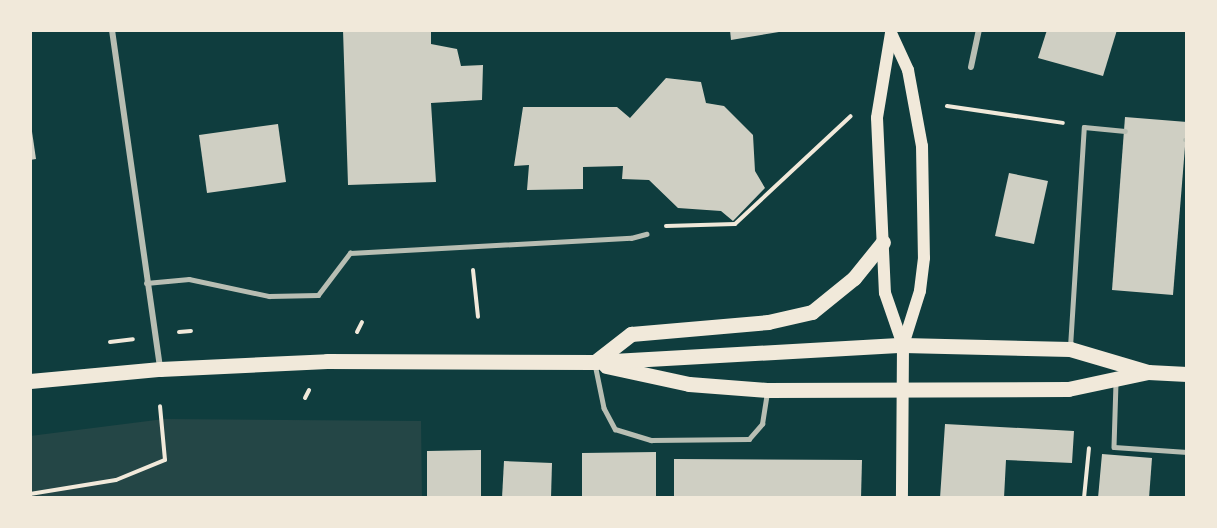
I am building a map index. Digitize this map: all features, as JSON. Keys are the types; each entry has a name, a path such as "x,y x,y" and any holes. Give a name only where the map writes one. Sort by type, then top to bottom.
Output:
{"main road":[{"path":"891,32 877,118 885,293 903,345 902,498"},
{"path":"891,32 908,70 922,146 924,258 920,291 903,345"},
{"path":"595,363 631,334 768,322 812,312 854,278 883,242"},
{"path":"30,381 160,369 327,361 595,363 903,345 1070,350 1148,372 1187,374"},
{"path":"595,363 653,379 767,390 1068,390 1148,372"}],"street":[{"path":"112,30 146,283 160,369"},
{"path":"971,67 979,30"}],"lane":[{"path":"1070,350 1084,127 1125,131"},
{"path":"146,283 189,279 269,296 318,295 350,253 631,238 646,234"},
{"path":"595,363 604,408 615,429 651,440 749,439 762,424 767,390"},
{"path":"1116,380 1114,447 1187,452"}],"path":[{"path":"947,106 1084,127"},
{"path":"646,234 659,226 735,224 848,115"},
{"path":"470,247 478,317"},
{"path":"30,494 116,480 165,460 160,406"},
{"path":"1084,498 1090,440"}],"shaded area":[{"path":"164,419 421,421 422,498 30,498 30,436"}],"building":[{"path":"343,30 431,30 431,44 457,49 461,66 483,65 482,100 431,103 436,182 348,185"},
{"path":"730,30 785,30 785,31 731,40"},
{"path":"1047,30 1117,30 1103,76 1038,58"},
{"path":"666,78 701,82 706,103 724,106 753,135 755,171 765,188 733,221 721,211 678,208 649,180 622,179 623,166 583,167 583,189 527,190 529,165 514,166 523,107 617,107 630,118"},
{"path":"1125,117 1187,122 1173,295 1112,290"},
{"path":"30,118 36,159 30,160"},
{"path":"278,124 286,182 207,193 199,135"},
{"path":"1009,173 1048,181 1034,244 995,236"},
{"path":"945,424 1074,431 1072,463 1006,460 1004,498 940,498"},
{"path":"481,450 481,498 427,498 427,451"},
{"path":"656,452 656,498 582,498 582,453"},
{"path":"1102,454 1152,458 1149,498 1098,498"},
{"path":"674,459 862,460 861,498 674,498"},
{"path":"504,461 552,463 551,498 502,498"}]}
